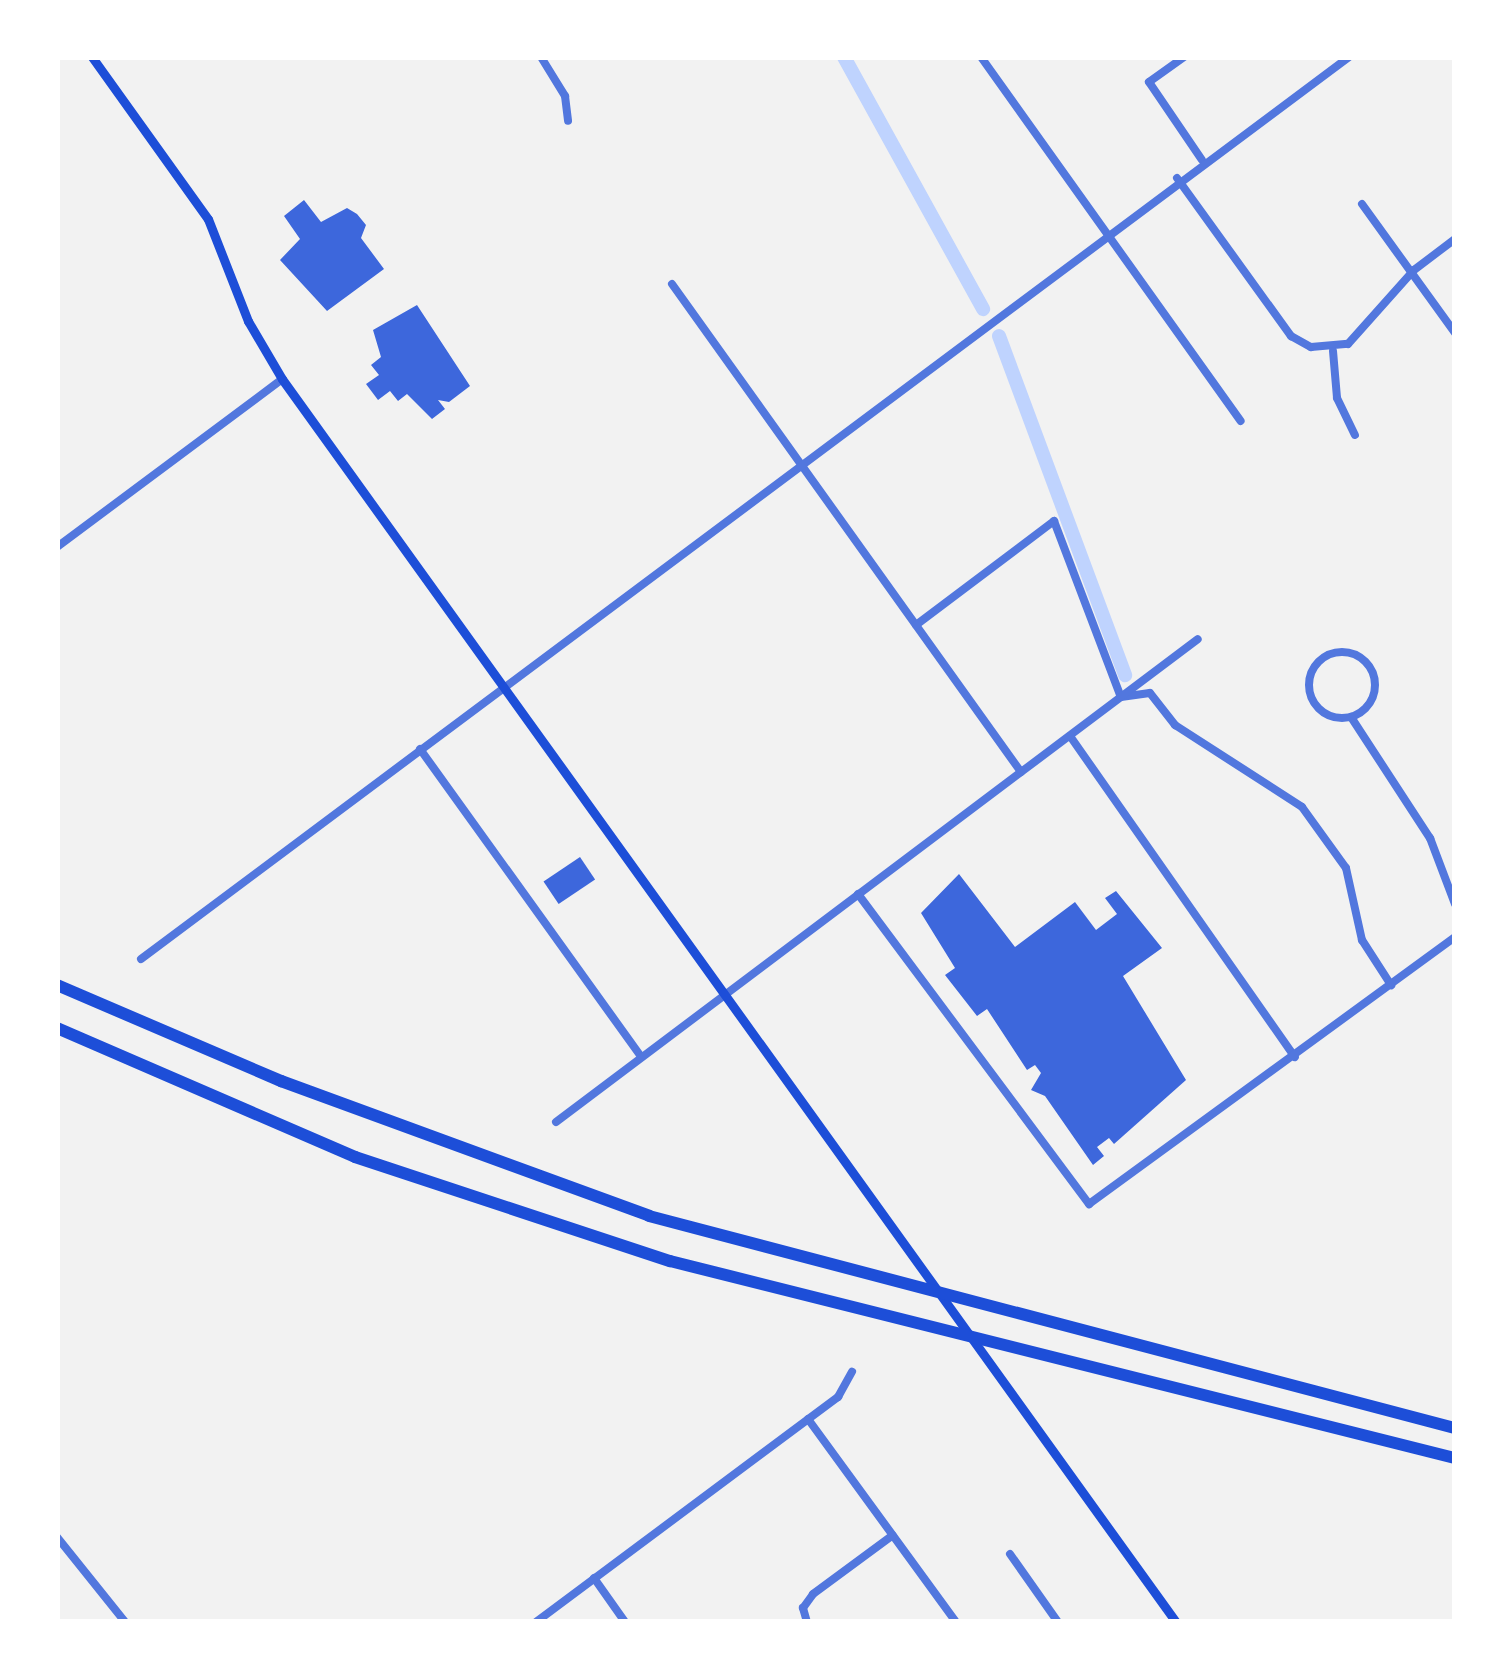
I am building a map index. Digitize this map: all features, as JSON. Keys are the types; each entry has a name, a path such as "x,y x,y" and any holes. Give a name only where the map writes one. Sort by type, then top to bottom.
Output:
{"highway":[{"path":"57,985 280,1081 649,1216 1455,1428"},
{"path":"57,1028 355,1157 670,1262 1455,1460"}],"main road":[{"path":"92,57 208,219 248,321 282,379 1176,1622"}],"street":[{"path":"541,57 565,96 568,121"},
{"path":"980,57 1241,421"},
{"path":"1184,57 1149,82 1202,160"},
{"path":"141,959 1202,160 1348,57"},
{"path":"1178,178 1291,336 1333,351"},
{"path":"1362,204 1455,334"},
{"path":"1333,351 1362,332 1411,273 1455,239"},
{"path":"672,284 1021,772"},
{"path":"1333,351 1337,398 1355,434"},
{"path":"57,547 282,379"},
{"path":"916,625 1054,520 1121,698"},
{"path":"556,1122 1198,639"},
{"path":"1329,654 1360,657 1373,674 1369,705 1351,717 1329,716 1313,701 1313,669 1329,654"},
{"path":"1121,698 1150,693 1174,725 1302,807 1346,868 1362,940 1391,985"},
{"path":"1351,717 1430,838 1455,904"},
{"path":"1070,736 1294,1057"},
{"path":"420,749 641,1057"},
{"path":"859,894 1072,1191 1089,1204 1104,1199 1455,937"},
{"path":"536,1622 838,1396 852,1372"},
{"path":"808,1419 956,1622"},
{"path":"807,1622 803,1608 813,1594 893,1535"},
{"path":"57,1537 125,1622"},
{"path":"1010,1554 1058,1622"},
{"path":"595,1578 625,1622"}],"building":[{"path":"304,200 321,222 347,208 357,214 366,225 361,238 384,269 327,311 280,260 300,239 284,216"},
{"path":"417,305 470,386 449,402 438,400 445,409 432,419 407,394 398,401 390,391 378,400 366,384 379,375 371,365 381,357 373,330"},
{"path":"580,857 595,879 559,904 544,882"},
{"path":"959,874 1015,947 1075,902 1096,930 1117,914 1105,898 1116,891 1162,948 1123,976 1186,1080 1114,1144 1109,1138 1097,1147 1104,1156 1093,1165 1045,1096 1031,1090 1041,1073 1035,1065 1027,1070 987,1009 977,1016 945,975 955,968 921,913"}],"waterway":[{"path":"844,57 983,309"},
{"path":"999,336 1125,675"}]}
